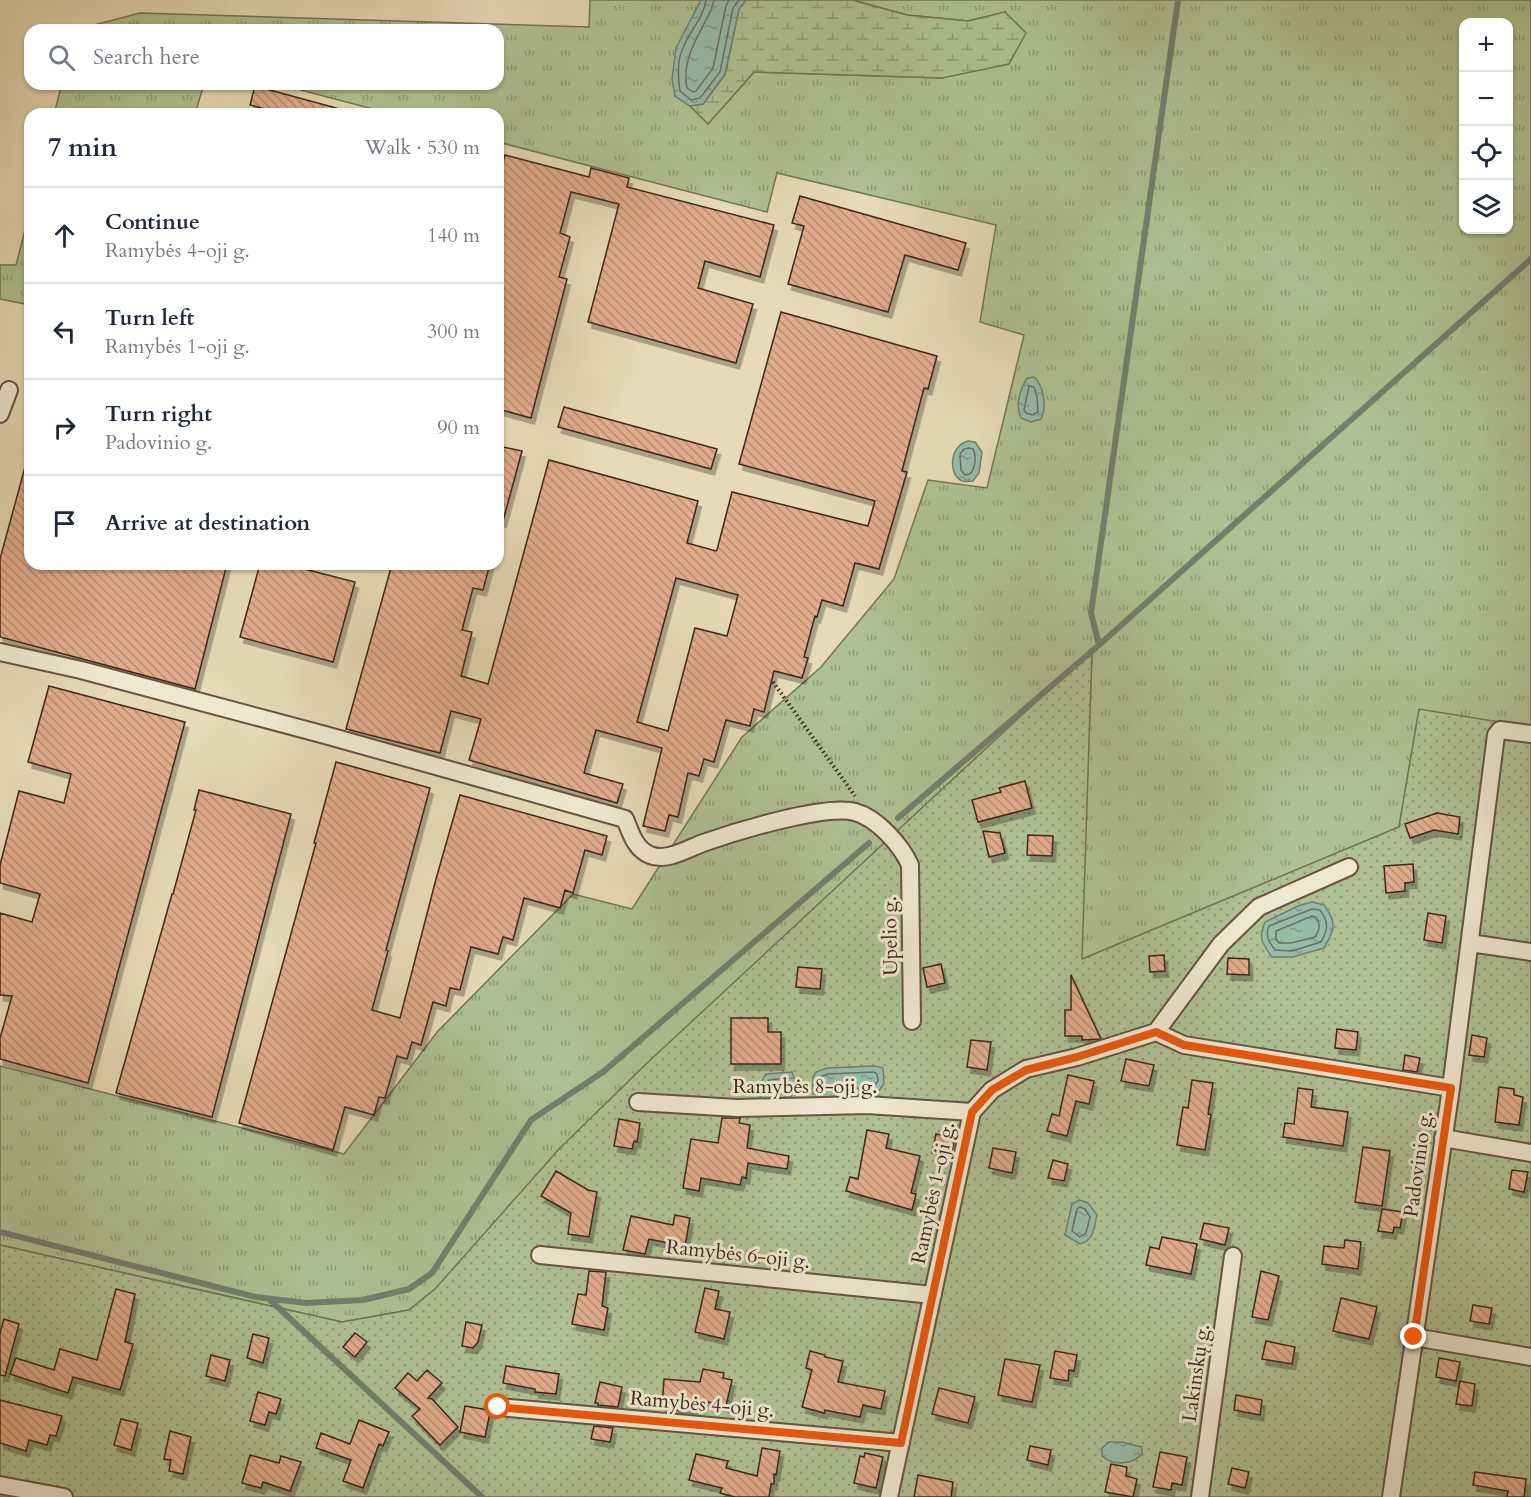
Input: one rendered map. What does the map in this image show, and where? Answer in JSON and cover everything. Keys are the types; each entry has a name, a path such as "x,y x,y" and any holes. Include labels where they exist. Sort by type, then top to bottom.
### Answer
{"street":[{"path":"0,414 9,390"},
{"path":"0,652 81,670 325,735 625,819 638,847 649,855 660,858 712,840 793,818 835,811 855,812"},
{"name":"Padovinio g.","path":"1391,1497 1451,1088 1496,735 1500,730 1531,734"},
{"name":"Upelio g.","path":"855,812 872,819 904,851 910,865 912,1021"},
{"path":"1349,867 1259,907 1221,944 1156,1032 1184,1045 1451,1088"},
{"path":"1470,943 1531,952"},
{"name":"Ramybės 1-oji g.","path":"889,1497 972,1112 992,1090 1026,1070 1077,1057 1156,1032"},
{"name":"Ramybės 8-oji g.","path":"638,1102 737,1108 867,1105 972,1112"},
{"path":"1443,1138 1531,1153"},
{"name":"Ramybės 6-oji g.","path":"540,1255 933,1295"},
{"name":"Lakinskų g.","path":"1200,1497 1233,1256"},
{"path":"1414,1337 1531,1358"},
{"name":"Ramybės 4-oji g.","path":"498,1407 901,1443"},
{"path":"0,1485 64,1497"}],"path":[{"path":"773,682 855,797 855,812"}],"green space":[{"path":"590,0 701,0 691,21 675,96 690,106 708,124 754,72 942,78 1005,12 968,21 907,15 852,0 1531,0 1531,727 1419,710 1399,827 1081,960 1092,651 435,1289 409,1310 342,1322 0,1245 0,1066 344,1154 438,1031 573,894 632,909 742,737 821,667 894,579 928,480 987,488 1024,335 980,322 996,225 777,173 767,212 504,144 504,108 369,108 301,90 504,90 504,24 589,27"},
{"path":"746,0 852,0 907,15 968,21 1005,12 1026,33 1009,64 942,78 754,72 708,124 690,106 703,104 725,75 739,9"},
{"path":"140,13 493,24 98,24"},
{"path":"60,90 202,90 197,108 56,108"},
{"path":"24,234 24,304 0,299 0,265 16,265"},
{"path":"1092,650 1082,959 1399,827 1419,709 1531,727 1531,1497 0,1497 0,1245 342,1322 409,1310 435,1289 559,1149 646,1064"}],"water":[{"path":"701,0 746,0 739,9 725,74 703,104 690,106 675,96 672,79 676,48"},
{"path":"1034,377 1042,391 1044,409 1041,419 1031,422 1021,418 1018,403 1027,378"},
{"path":"968,441 975,442 982,452 979,473 973,481 962,481 954,473 954,454 962,444"},
{"path":"1312,902 1324,905 1333,921 1332,931 1324,948 1292,957 1272,957 1262,940 1265,922 1298,906"},
{"path":"875,1066 883,1068 884,1084 877,1093 824,1097 813,1094 813,1077 816,1072 827,1068"},
{"path":"792,1072 795,1086 789,1099 761,1100 760,1087 766,1074"},
{"path":"1079,1200 1088,1203 1097,1215 1091,1236 1080,1244 1065,1235 1072,1204"},
{"path":"1109,1442 1122,1442 1142,1447 1142,1454 1128,1462 1111,1461 1102,1456 1102,1448"}],"building":[{"path":"254,90 270,90 336,108 261,108 250,105"},
{"path":"505,155 589,177 591,168 629,178 627,187 774,225 760,277 705,261 698,288 753,304 736,363 588,322 619,204 571,192 560,233 570,237 559,277 567,279 531,418 504,411"},
{"path":"800,196 966,243 958,270 905,255 888,312 788,284 804,226 792,223"},
{"path":"781,312 937,356 928,389 924,388 902,471 907,472 879,569 855,563 843,606 822,600 817,617 815,616 804,657 808,658 802,678 774,671 764,712 754,709 750,726 726,720 714,762 704,759 699,776 688,773 678,817 669,815 665,831 643,826 662,748 596,730 584,773 623,784 617,803 469,760 481,719 451,711 440,753 346,729 390,570 488,570 483,590 473,588 462,630 472,632 461,676 488,684 549,460 698,501 687,543 716,551 732,492 868,526 875,501 739,464","holes":["676,578 738,595 727,636 695,628 668,731 637,722"]},
{"path":"564,407 717,449 711,469 558,427"},
{"path":"504,447 522,451 504,517"},
{"path":"24,471 24,570 225,570 195,689 0,637 0,559"},
{"path":"258,570 308,570 355,582 333,662 240,637"},
{"path":"49,686 185,722 88,1083 0,1059 0,1038 12,996 0,995 0,913 32,922 40,894 0,883 0,865 19,791 64,803 71,774 28,762"},
{"path":"336,762 430,788 372,1010 400,1018 460,795 607,836 602,855 585,850 573,893 565,890 560,908 524,898 513,940 503,937 498,954 471,947 460,990 450,988 446,1006 433,1002 421,1045 412,1042 407,1059 397,1056 385,1098 379,1097 374,1115 345,1107 333,1150 239,1123"},
{"path":"1025,781 1032,808 978,822 972,800 1001,792 999,788"},
{"path":"199,790 291,814 212,1117 116,1093 173,894 196,810 194,810"},
{"path":"1437,813 1460,817 1458,834 1434,830 1410,838 1405,824"},
{"path":"983,831 1000,833 1005,853 989,857"},
{"path":"1028,835 1053,836 1052,856 1027,855"},
{"path":"1413,864 1414,882 1405,883 1405,891 1386,893 1384,866"},
{"path":"1428,913 1446,916 1442,943 1424,940"},
{"path":"1164,955 1165,971 1150,972 1149,956"},
{"path":"1228,958 1249,959 1249,975 1227,974"},
{"path":"941,964 945,983 927,987 923,968"},
{"path":"798,967 822,969 820,989 796,987"},
{"path":"1071,975 1101,1039 1082,1040 1082,1036 1065,1036 1065,1010 1071,1010"},
{"path":"731,1018 768,1018 768,1032 781,1032 781,1064 731,1064"},
{"path":"1337,1029 1358,1032 1356,1050 1335,1048"},
{"path":"1472,1035 1487,1038 1484,1057 1469,1055"},
{"path":"971,1040 991,1042 987,1070 967,1067"},
{"path":"1405,1055 1420,1058 1417,1072 1403,1070"},
{"path":"1126,1059 1154,1065 1149,1086 1121,1081"},
{"path":"1068,1075 1094,1081 1089,1104 1076,1101 1067,1136 1047,1131 1052,1114 1059,1116"},
{"path":"1192,1080 1213,1083 1208,1114 1211,1115 1205,1150 1177,1145 1183,1107 1188,1108"},
{"path":"1499,1087 1514,1089 1514,1095 1523,1097 1519,1125 1495,1122"},
{"path":"1298,1088 1313,1090 1311,1107 1348,1112 1343,1146 1283,1137 1285,1123 1294,1124"},
{"path":"722,1118 740,1118 739,1123 750,1125 747,1148 789,1156 787,1169 748,1163 746,1178 742,1177 740,1185 701,1178 699,1191 683,1188 691,1139 718,1143"},
{"path":"619,1119 640,1123 637,1142 634,1141 632,1149 614,1146"},
{"path":"867,1130 889,1134 886,1148 920,1156 911,1193 916,1194 912,1210 846,1191 850,1177 858,1179"},
{"path":"936,1134 955,1138 950,1157 932,1153"},
{"path":"1363,1147 1390,1151 1382,1206 1355,1202"},
{"path":"993,1148 1016,1152 1012,1173 989,1168"},
{"path":"1053,1160 1068,1164 1064,1181 1048,1178"},
{"path":"1512,1170 1528,1172 1524,1192 1509,1189"},
{"path":"556,1171 588,1190 597,1192 589,1237 568,1234 571,1213 541,1196"},
{"path":"1382,1209 1403,1212 1400,1228 1394,1227 1393,1233 1378,1231"},
{"path":"675,1215 690,1218 685,1246 649,1239 645,1254 623,1250 631,1216 673,1225"},
{"path":"1204,1223 1229,1228 1225,1245 1200,1239"},
{"path":"1162,1237 1197,1244 1191,1274 1146,1265 1150,1247 1159,1249"},
{"path":"1345,1240 1361,1242 1358,1269 1322,1264 1324,1246 1344,1248"},
{"path":"589,1271 606,1272 602,1306 608,1308 604,1330 572,1324 578,1294 586,1295"},
{"path":"1261,1271 1279,1276 1268,1320 1252,1317"},
{"path":"705,1288 719,1291 715,1309 730,1312 724,1339 695,1332"},
{"path":"116,1289 135,1294 125,1342 133,1344 120,1390 73,1377 68,1393 10,1374 16,1358 54,1370 60,1349 97,1360"},
{"path":"1341,1298 1377,1307 1369,1339 1333,1331"},
{"path":"1473,1305 1492,1308 1489,1324 1470,1321"},
{"path":"4,1319 19,1324 5,1376 0,1375 0,1333"},
{"path":"466,1322 482,1325 478,1342 473,1348 462,1346"},
{"path":"355,1333 367,1342 355,1357 343,1347"},
{"path":"253,1334 269,1338 263,1363 247,1358"},
{"path":"1266,1341 1295,1347 1292,1364 1262,1359"},
{"path":"810,1351 843,1361 838,1382 885,1391 881,1409 863,1405 860,1417 825,1410 824,1413 802,1407 812,1370 806,1368"},
{"path":"1055,1351 1077,1355 1074,1371 1069,1370 1068,1381 1050,1378"},
{"path":"211,1355 230,1360 225,1381 206,1376"},
{"path":"1439,1358 1460,1362 1456,1381 1436,1377"},
{"path":"1005,1359 1040,1365 1032,1402 998,1395"},
{"path":"506,1366 559,1374 556,1394 535,1392 535,1389 503,1383"},
{"path":"703,1369 724,1373 723,1378 732,1380 726,1406 695,1399 694,1409 684,1408 684,1411 662,1409 664,1379 700,1382"},
{"path":"427,1370 442,1383 428,1398 432,1399 458,1427 440,1445 412,1416 420,1409 395,1388 408,1373 417,1381"},
{"path":"1460,1381 1475,1384 1472,1406 1456,1404"},
{"path":"600,1382 622,1387 618,1407 595,1403"},
{"path":"939,1388 975,1397 968,1423 932,1414"},
{"path":"258,1392 281,1399 276,1414 269,1412 265,1425 250,1421"},
{"path":"1236,1395 1262,1400 1260,1415 1234,1410"},
{"path":"0,1400 62,1416 56,1436 50,1435 47,1445 29,1440 26,1451 0,1443"},
{"path":"465,1406 488,1410 490,1413 485,1437 460,1432"},
{"path":"121,1419 138,1423 131,1450 114,1445"},
{"path":"359,1420 389,1432 383,1446 379,1444 363,1488 343,1481 351,1460 316,1448 321,1433 350,1444"},
{"path":"594,1426 613,1428 610,1442 591,1439"},
{"path":"170,1431 191,1437 183,1474 169,1471 171,1460 164,1459"},
{"path":"1030,1446 1051,1450 1048,1465 1027,1460"},
{"path":"762,1448 780,1451 774,1484 771,1484 769,1497 735,1497 720,1493 722,1488 689,1480 696,1454 728,1461 726,1468 757,1476"},
{"path":"1160,1452 1187,1457 1182,1485 1172,1483 1171,1490 1153,1487"},
{"path":"865,1453 883,1457 876,1488 854,1483 860,1456 864,1457"},
{"path":"250,1455 279,1463 281,1456 301,1462 290,1491 263,1482 261,1488 242,1483"},
{"path":"1111,1464 1127,1467 1126,1476 1137,1479 1133,1497 1105,1492"},
{"path":"1232,1468 1249,1472 1245,1488 1228,1484"},
{"path":"1475,1472 1526,1479 1524,1497 1507,1497 1508,1491 1473,1485"},
{"path":"918,1475 953,1482 951,1497 914,1497"}],"waterway":[{"path":"1099,645 1091,613 1178,0"},
{"path":"898,818 1099,645 1531,259"},
{"path":"0,1232 256,1297 306,1303 363,1300 409,1289 432,1273 531,1120 603,1072 869,843"},
{"path":"269,1299 482,1497"}],"route":[{"path":"498,1407 901,1443 972,1112 992,1090 1026,1070 1077,1057 1156,1032 1184,1045 1451,1088 1414,1337"}]}
